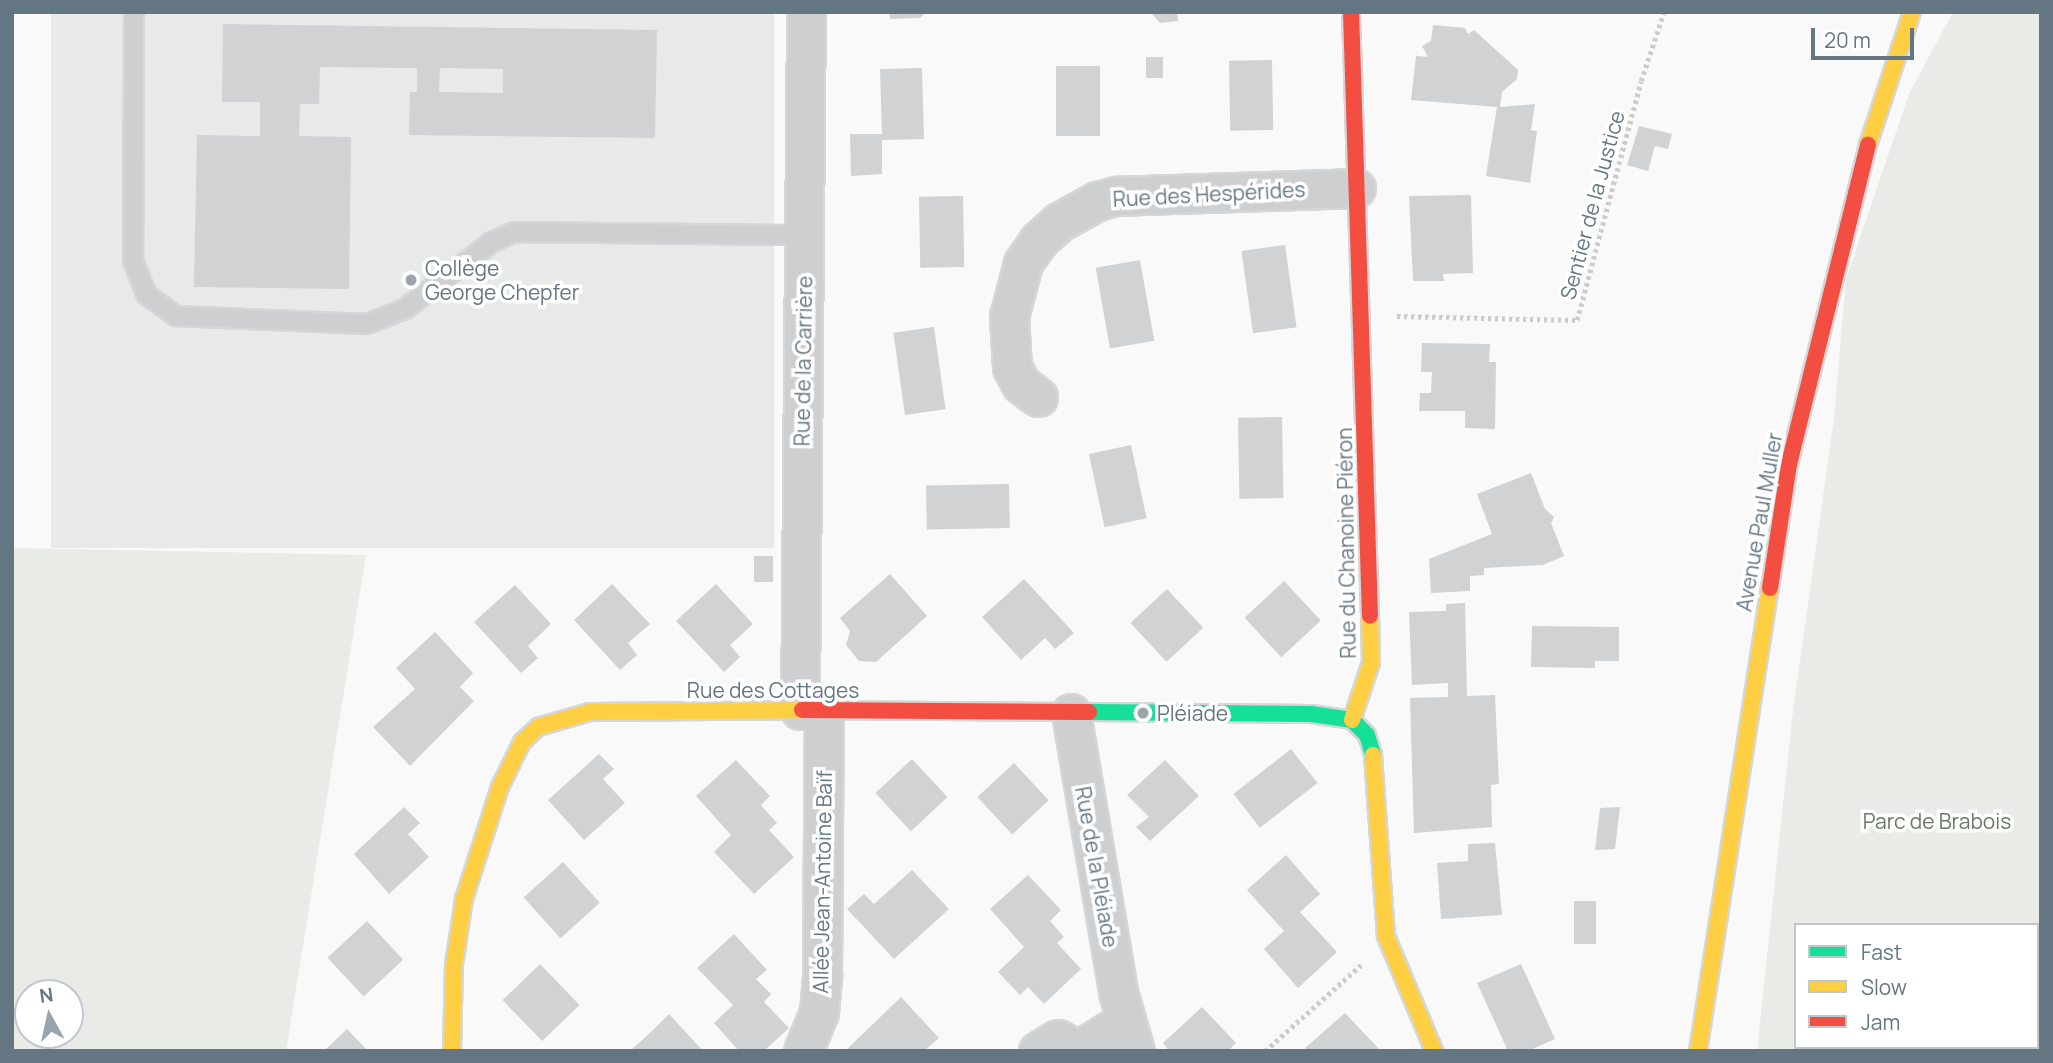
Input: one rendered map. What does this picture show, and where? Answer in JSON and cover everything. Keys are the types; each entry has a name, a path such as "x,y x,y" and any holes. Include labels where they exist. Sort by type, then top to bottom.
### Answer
{"street":[{"name":"Rue de la Carrière","path":"806,12 804,235 812,710"},
{"name":"Rue du Chanoine Piéron","path":"1351,12 1371,663 1352,720"},
{"name":"Avenue Paul Muller","path":"1698,1051 1788,464 1856,183 1912,12"},
{"name":"Rue des Hespérides","path":"1038,397 1021,384 1012,366 1009,317 1023,264 1038,240 1059,222 1097,201 1116,196 1356,187"},
{"name":"Rue des Cottages","path":"452,1051 454,965 464,899 499,787 522,742 538,727 590,712 812,710 1311,713 1352,720"},
{"name":"Allée Jean-Antoine Baïf","path":"803,1051 819,1012 822,974 812,710"},
{"name":"Rue de la Pléiade","path":"1038,1051 1058,1040 1079,1050 1130,1036 1071,713"},
{"path":"1352,720 1367,735 1375,761 1380,894 1391,954 1434,1051"}],"lane":[{"path":"134,12 133,261 147,295 176,316 367,324 405,309 492,242 514,232 804,235"}],"path":[{"name":"Sentier de la Justice","path":"1361,316 1577,320 1641,81 1664,12"},
{"path":"1265,1051 1362,965 1391,954"}],"shaded area":[{"name":"Collège George Chepfer","path":"51,12 774,12 774,548 51,548"}],"green space":[{"name":"Parc de Brabois","path":"1953,12 2041,12 2041,1051 1757,1051 1792,719 1834,418 1846,279 1909,94"},
{"path":"12,548 366,555 286,1051 12,1051"}],"building":[{"path":"889,12 926,12 920,18 890,19"},
{"path":"1150,12 1177,12 1178,21 1160,23"},
{"path":"223,24 657,30 655,138 409,135 410,92 417,92 417,68 320,67 319,104 300,104 299,136 351,137 349,289 194,287 197,135 260,136 260,102 222,102","holes":["440,68 503,69 503,93 439,92"]},
{"path":"1433,25 1465,28 1468,34 1474,30 1518,70 1517,79 1502,92 1500,107 1535,104 1531,130 1537,131 1530,183 1486,176 1497,107 1411,100 1416,56 1428,57 1422,46 1431,41"},
{"path":"1146,57 1163,57 1163,78 1146,78"},
{"path":"1272,60 1273,130 1230,131 1229,61"},
{"path":"1056,66 1100,66 1100,136 1056,136"},
{"path":"922,68 924,139 882,140 882,174 851,176 850,134 882,134 880,69"},
{"path":"1639,126 1672,134 1668,149 1655,146 1648,171 1627,165"},
{"path":"1471,195 1473,273 1443,274 1444,281 1413,281 1409,196"},
{"path":"963,196 964,267 920,268 919,197"},
{"path":"1285,245 1297,327 1253,333 1241,251"},
{"path":"1140,260 1154,341 1110,349 1096,268"},
{"path":"934,327 946,409 905,415 893,333"},
{"path":"1422,343 1490,344 1489,362 1496,362 1495,429 1465,428 1465,411 1419,411 1420,393 1431,393 1432,372 1421,372"},
{"path":"1282,417 1283,498 1239,499 1238,418"},
{"path":"1131,445 1147,518 1105,527 1089,454"},
{"path":"1531,473 1545,509 1554,517 1551,523 1564,556 1543,565 1484,568 1484,575 1470,576 1470,591 1431,593 1429,559 1492,534 1477,494"},
{"path":"1009,484 1010,528 927,529 926,485"},
{"path":"754,556 773,556 773,582 754,582"},
{"path":"890,574 927,616 876,662 859,661 846,645 850,631 840,618"},
{"path":"1024,579 1074,633 1055,649 1045,638 1021,660 982,617"},
{"path":"1284,581 1321,620 1281,657 1245,618"},
{"path":"612,584 650,624 628,643 637,655 620,670 574,620"},
{"path":"716,584 753,624 730,645 740,657 724,672 676,621"},
{"path":"515,585 551,624 528,646 538,658 521,673 474,622"},
{"path":"1167,589 1203,628 1167,662 1130,623"},
{"path":"1465,603 1467,696 1495,695 1499,784 1491,785 1492,827 1414,833 1410,698 1448,697 1448,683 1412,685 1409,612 1446,611 1446,604"},
{"path":"1532,626 1619,627 1619,661 1595,661 1595,668 1531,667"},
{"path":"435,632 473,673 460,687 474,701 410,766 373,727 415,689 396,668"},
{"path":"1291,749 1317,783 1260,828 1233,794"},
{"path":"599,754 614,769 603,779 625,803 584,840 548,800"},
{"path":"912,759 947,797 911,831 875,793"},
{"path":"736,760 770,796 761,805 777,823 769,830 794,857 754,894 714,852 731,835 696,796"},
{"path":"1165,760 1199,796 1150,841 1136,827 1149,817 1127,795"},
{"path":"1014,763 1049,800 1012,834 977,797"},
{"path":"404,807 420,823 408,834 429,857 389,894 354,854"},
{"path":"1620,807 1615,849 1595,850 1600,808"},
{"path":"1495,843 1502,915 1441,919 1437,863 1468,861 1468,844"},
{"path":"1286,855 1320,894 1300,912 1337,952 1298,988 1264,949 1284,931 1247,890"},
{"path":"563,862 600,903 560,938 524,897"},
{"path":"912,870 949,909 894,959 847,909 864,894 874,904"},
{"path":"1028,875 1061,910 1050,921 1064,937 1057,943 1081,969 1044,1004 1028,987 1020,995 998,972 1024,947 990,909"},
{"path":"1574,901 1596,901 1596,944 1574,944"},
{"path":"367,921 403,960 364,997 328,958"},
{"path":"734,934 767,970 756,979 771,994 764,1002 789,1028 764,1051 739,1051 714,1023 733,1005 697,968"},
{"path":"540,964 580,1005 542,1041 503,1000"},
{"path":"1521,964 1555,1039 1528,1051 1508,1051 1477,983"},
{"path":"901,997 939,1038 924,1051 845,1051"},
{"path":"1202,1007 1236,1043 1228,1051 1169,1051 1163,1043"},
{"path":"1345,1013 1381,1051 1308,1051 1305,1048"},
{"path":"669,1014 703,1051 630,1051 652,1031"},
{"path":"347,1029 368,1051 324,1051"}],"traffic: fast":[{"path":"1089,712 1311,714 1352,720 1367,735 1373,755"}],"traffic: slow":[{"path":"1868,145 1912,12"},
{"path":"1698,1051 1770,588"},
{"path":"1352,720 1371,663 1370,616"},
{"path":"452,1051 454,965 464,899 500,787 522,742 538,727 590,712 802,710"},
{"path":"1373,755 1386,936 1434,1051"}],"traffic: jam":[{"path":"1351,12 1370,616"},
{"path":"1770,588 1789,464 1868,145"},
{"path":"802,710 1089,712"}],"place":[{"name":"Collège George Chepfer","path":"411,280"},
{"name":"Pléiade","path":"1143,713"}]}
